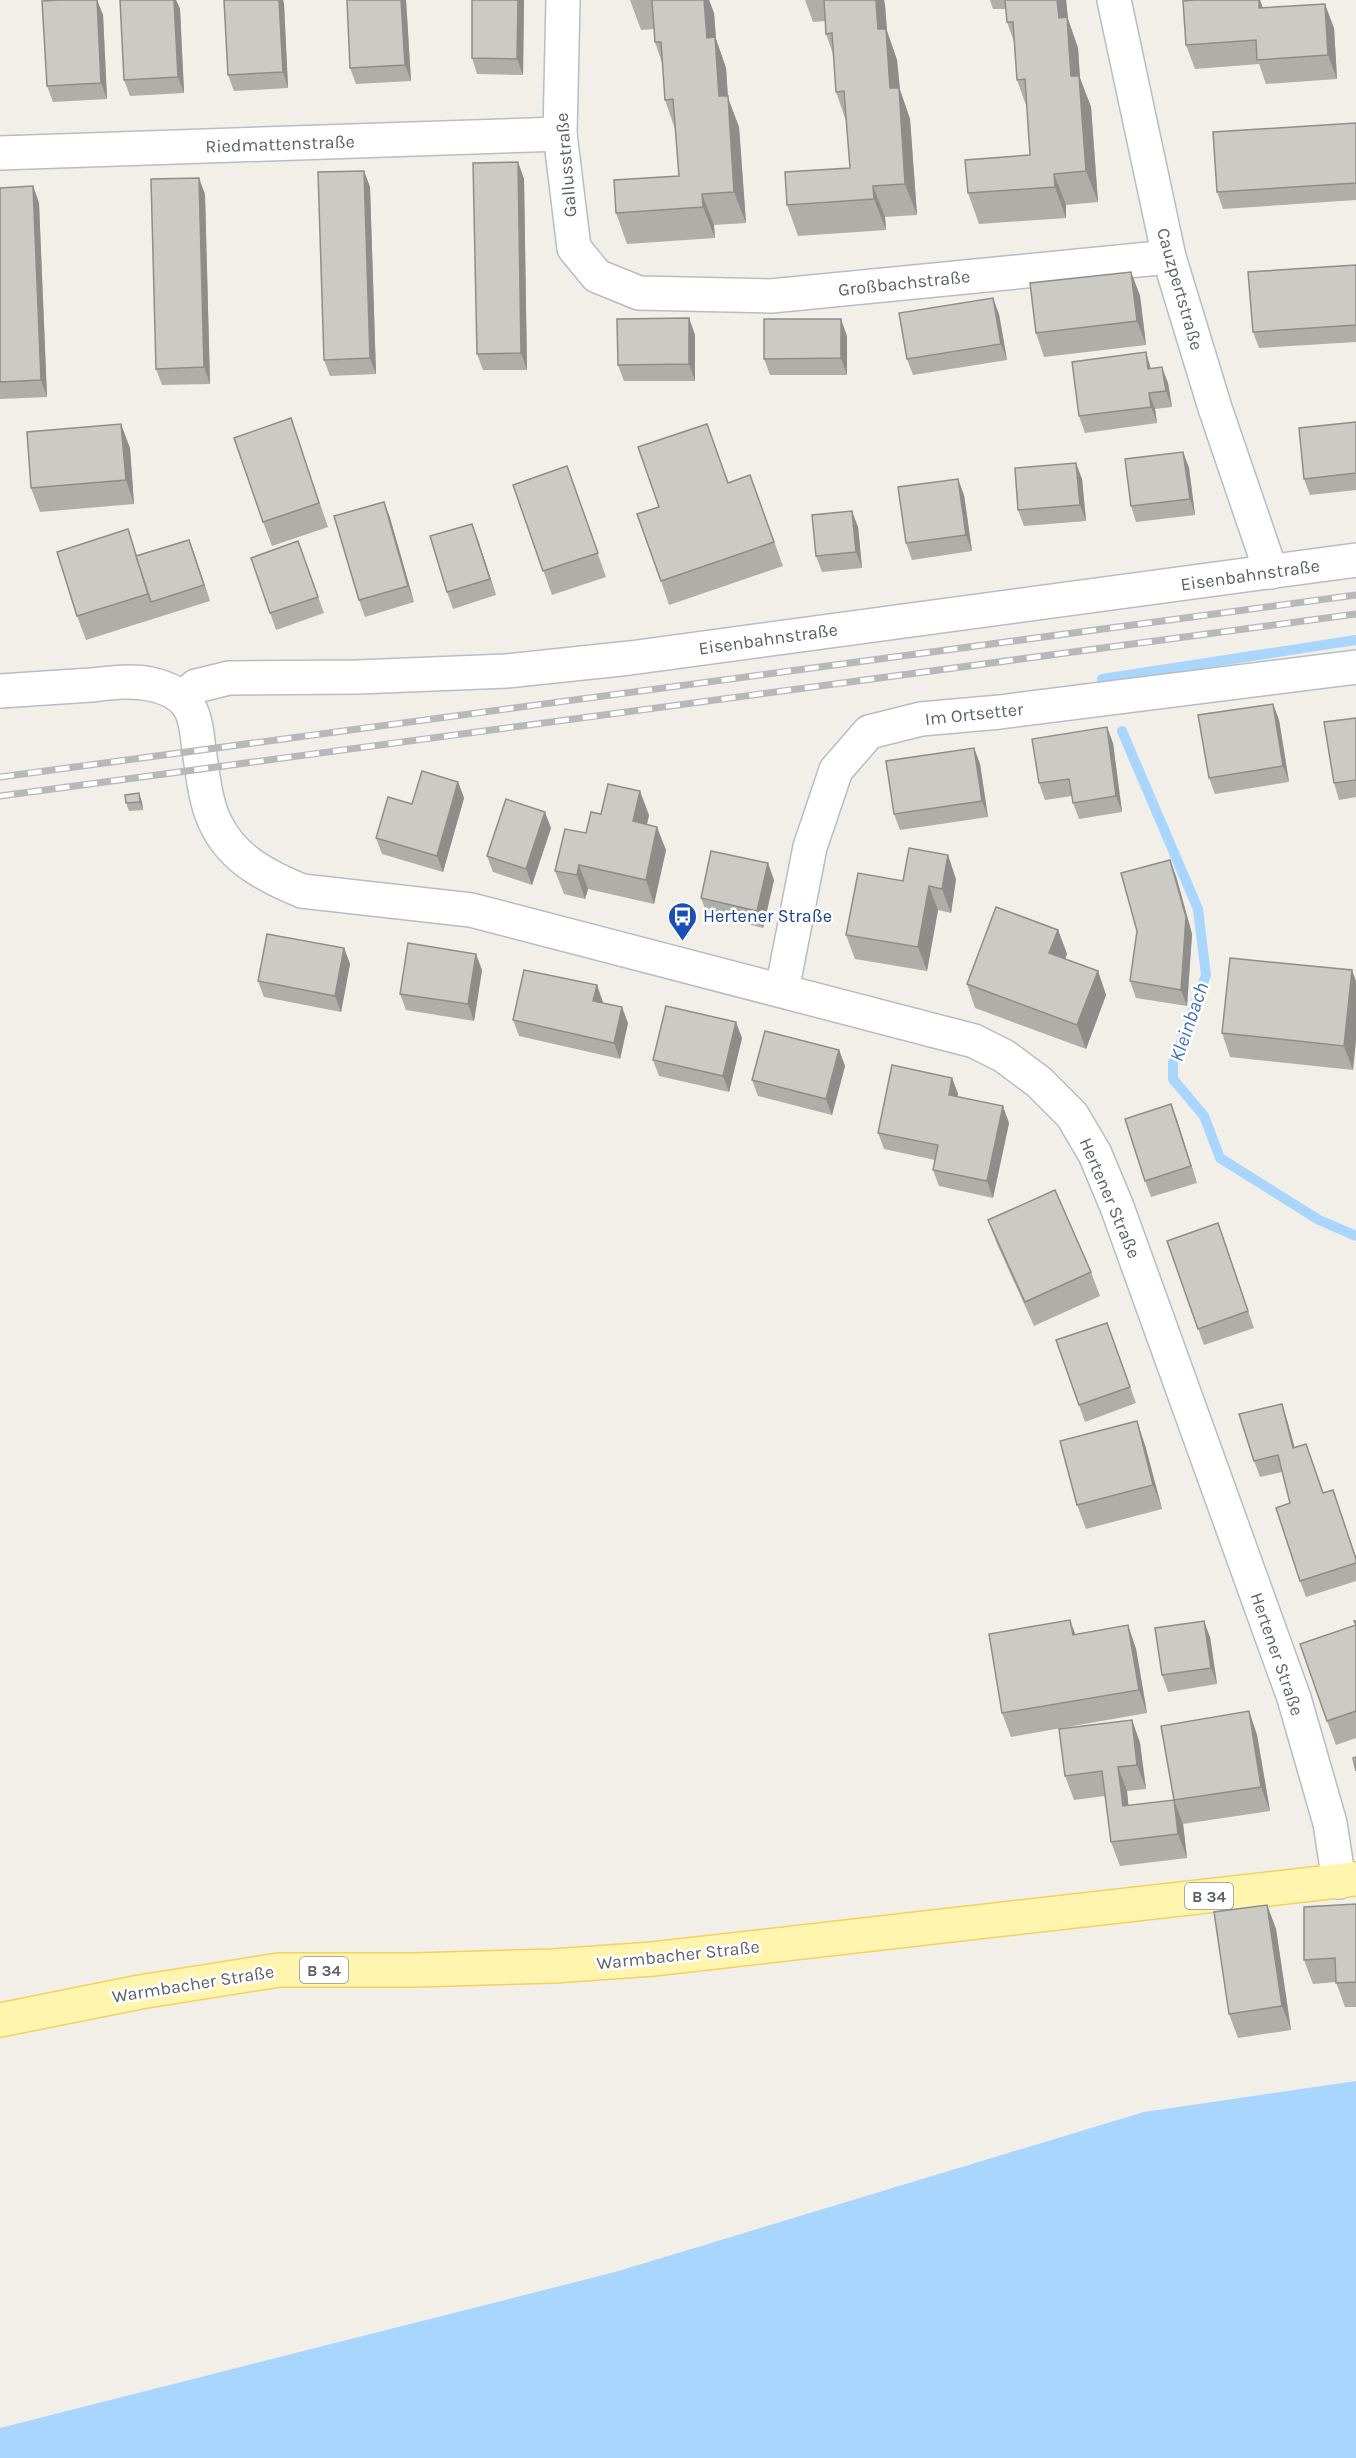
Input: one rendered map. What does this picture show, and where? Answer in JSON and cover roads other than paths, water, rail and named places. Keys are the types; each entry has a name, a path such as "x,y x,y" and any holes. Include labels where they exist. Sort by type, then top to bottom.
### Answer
{"main road":[{"name":"Warmbacher Straße","path":"0,2020 140,1992 279,1970 404,1970 553,1966 653,1959 1348,1880"}],"street":[{"name":"Gallusstraße","path":"563,0 560,134 574,248 597,276 639,293"},
{"name":"Cauzpertstraße","path":"1114,0 1168,257 1215,408 1271,572"},
{"name":"Riedmattenstraße","path":"0,153 560,134"},
{"name":"Großbachstraße","path":"639,293 688,296 771,296 1168,257"},
{"name":"Eisenbahnstraße","path":"182,698 196,686 229,678 358,677 506,671 630,658 1356,560"},
{"name":"Im Ortsetter","path":"782,990 810,847 836,770 869,732 921,719 1000,712 1356,667"},
{"path":"0,691 124,682 150,684 182,698"},
{"name":"Hertener Straße","path":"182,698 192,710 197,724 207,796 216,825 229,844 253,867 277,881 302,891 323,895 471,910 974,1041 1004,1056 1039,1082 1072,1115 1095,1154 1118,1207 1290,1686 1348,1880"}],"water":[{"path":"1356,2081 1356,2458 0,2458 0,2428 615,2272 1144,2112"}],"waterway":[{"name":"Kleinbach","path":"1102,679 1356,640"},
{"name":"Kleinbach","path":"1122,731 1198,909 1206,975 1173,1063 1173,1079 1204,1116 1220,1158 1319,1220 1356,1236"}],"railway":[{"path":"0,777 1356,595"},
{"path":"0,796 1356,614"}],"place":[{"name":"Hertener Straße","path":"682,942"}]}
